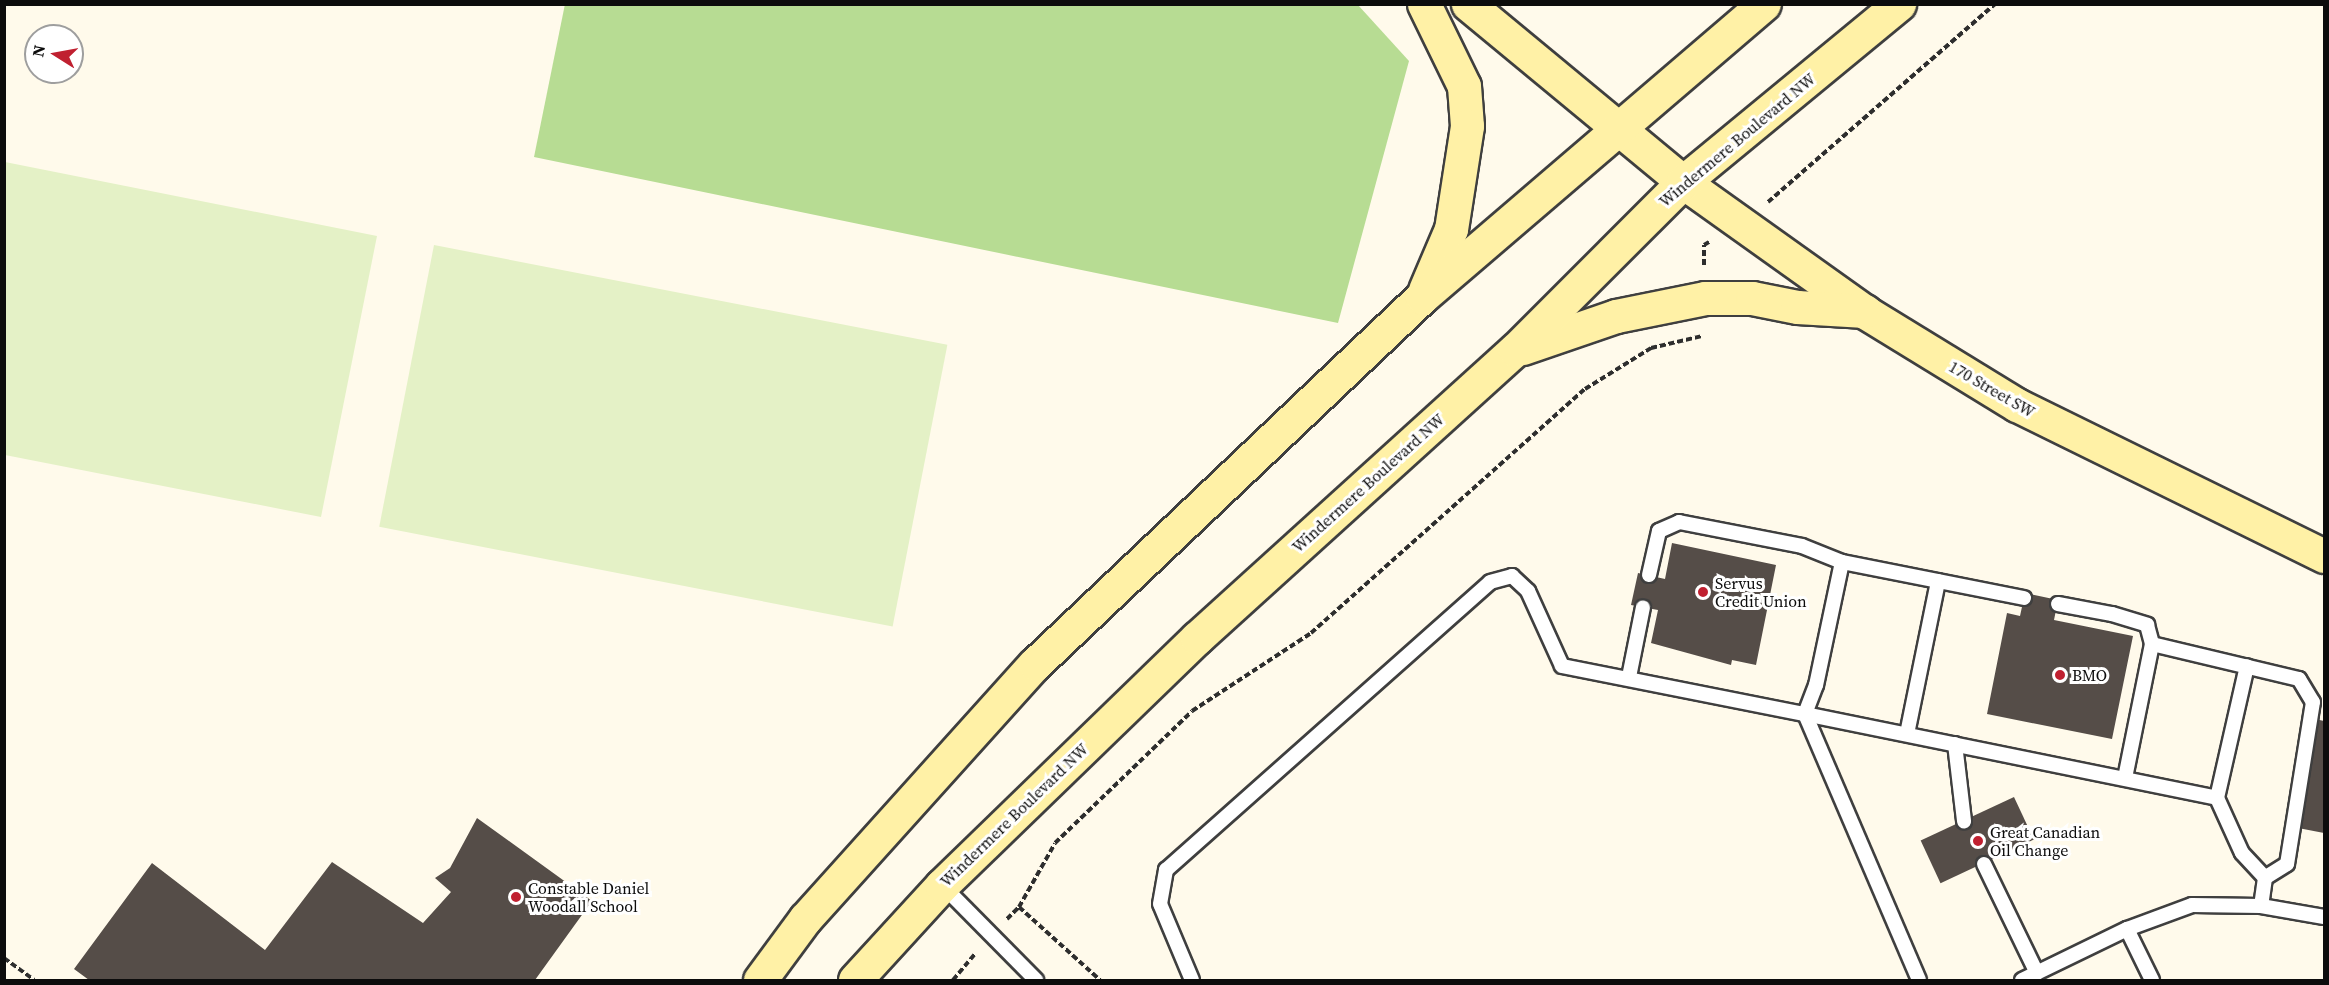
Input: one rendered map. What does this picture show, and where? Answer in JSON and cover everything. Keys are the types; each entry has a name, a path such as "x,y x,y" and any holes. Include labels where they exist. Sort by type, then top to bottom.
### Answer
{"street":[{"path":"1422,297 1451,229 1467,126 1464,86 1424,4"},
{"name":"170 Street SW","path":"1468,4 1683,182 1865,312 2017,405 2325,556"},
{"path":"760,981 805,919 1035,664 1422,297 1620,132 1764,4"},
{"name":"Windermere Boulevard NW","path":"855,981 942,885 1197,638 1515,350 1683,182 1899,4"},
{"path":"1515,350 1616,316 1705,297 1752,298 1797,307 1865,312"}],"lane":[{"path":"1650,575 1659,531 1679,522 1802,546 1842,562 2024,598"},
{"path":"1842,562 1816,685 1805,714 1919,981"},
{"path":"1192,981 1160,904 1166,870 1490,582 1512,576 1528,591 1562,666 1629,677 2217,798"},
{"path":"1907,734 1938,581"},
{"path":"2058,604 2112,614 2147,625 2152,644 2125,778"},
{"path":"1629,677 1643,607"},
{"path":"2152,644 2299,679 2313,702 2287,864 2265,878 2261,906"},
{"path":"2247,666 2217,798 2242,853 2265,878"},
{"path":"1955,744 1964,821"},
{"path":"1984,864 2037,973"},
{"path":"942,885 1036,981"},
{"path":"2022,981 2127,928 2192,905 2261,906 2325,917"},
{"path":"2127,928 2152,981"}],"path":[{"path":"953,981 991,934 1019,907 1055,843 1192,711 1311,633 1586,389 1652,348 1704,336 1704,245 1777,196 1995,4"},
{"path":"1019,907 1100,981"},
{"path":"4,958 34,981"}],"green space":[{"path":"565,4 1358,5 1409,61 1338,323 534,157"},
{"path":"5,162 377,236 321,517 5,455"},
{"path":"434,245 947,345 893,627 379,527"}],"building":[{"name":"Servus Credit Union","path":"1672,543 1776,565 1756,665 1732,660 1731,665 1651,643 1658,610 1631,605 1638,573 1665,579"},
{"name":"BMO","path":"2025,593 2058,600 2054,620 2133,636 2112,739 1987,714 2007,613 2020,616"},
{"path":"2315,719 2324,721 2324,833 2293,827"},
{"name":"Great Canadian Oil Change","path":"2014,797 2034,840 1941,883 1921,841"},
{"name":"Constable Daniel Woodall School","path":"477,818 592,901 535,980 89,980 74,969 152,863 265,950 332,862 423,923 451,892 435,878 450,868"}],"place":[{"name":"Servus Credit Union","path":"1703,592"},
{"name":"BMO","path":"2060,675"},
{"name":"Great Canadian Oil Change","path":"1978,841"},
{"name":"Constable Daniel Woodall School","path":"516,897"}]}
